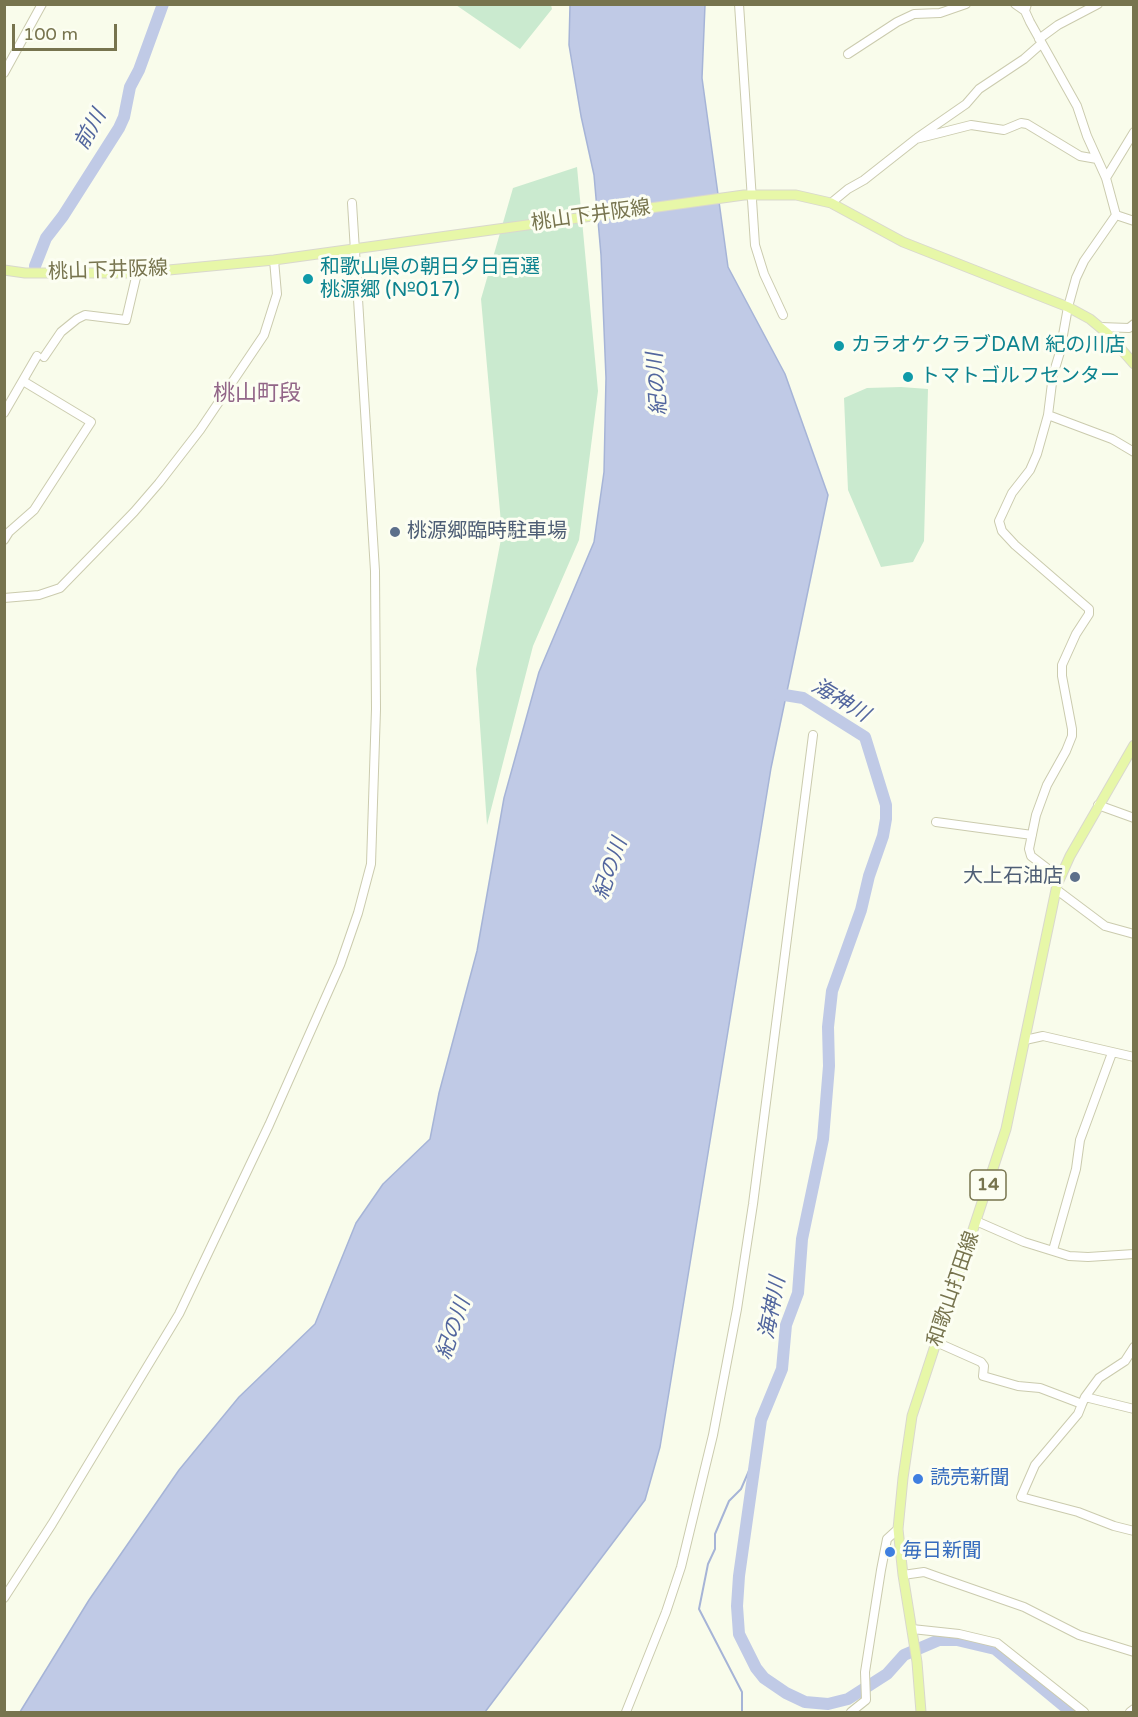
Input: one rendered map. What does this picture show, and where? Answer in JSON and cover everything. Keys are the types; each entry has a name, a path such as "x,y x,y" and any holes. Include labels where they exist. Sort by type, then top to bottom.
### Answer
{"main road":[{"name":"桃山下井阪線","path":"4,270 44,273 137,273 274,260 748,195 796,195 831,203 911,246 1068,307 1100,327 1134,364"},
{"name":"和歌山打田線","path":"921,1713 917,1662 898,1529 912,1416 1006,1129 1057,887 1070,856 1134,745"}],"street":[{"path":"4,73 42,4"},
{"path":"739,4 748,195 755,245 764,274 783,315"},
{"path":"848,54 897,22 914,14 940,13 966,4"},
{"path":"1015,4 1026,8 1040,41 1077,106 1106,178 1116,215 1084,261 1068,307 1060,352 1053,375 1048,415 1037,454 1030,470 1012,493 999,521 1002,531 1015,545 1041,569 1068,588 1089,609 1089,614 1076,634 1062,665 1072,736 1047,785 1036,814 1029,849 1031,856 1048,869 1057,887 1105,926 1134,934"},
{"path":"831,203 864,180 920,134 966,104 979,89 1024,59 1058,26 1098,4"},
{"path":"916,139 971,125 1004,130 1021,123 1039,130 1080,156 1097,159"},
{"path":"1106,178 1134,132"},
{"path":"4,1598 179,1314 269,1125 340,965 358,913 370,864 376,709 375,582 352,203"},
{"path":"1116,215 1134,221"},
{"path":"4,598 39,595 60,588 159,483 200,430 264,335 277,294 274,260"},
{"path":"4,413 40,357 60,332 77,319 85,315 126,320 137,273"},
{"path":"1100,327 1129,328 1134,324"},
{"path":"4,540 9,532 34,510 91,422 23,381"},
{"path":"1048,415 1112,439 1134,452"},
{"path":"626,1713 666,1612 681,1567 713,1435 737,1309 753,1204 813,735"},
{"path":"1098,805 1134,818"},
{"path":"936,822 1032,835"},
{"path":"1025,1040 1043,1036 1134,1058"},
{"path":"1053,1250 1076,1169 1080,1140 1112,1053"},
{"path":"976,1221 1024,1242 1069,1256 1134,1254"},
{"path":"936,1342 981,1362 984,1366 982,1376 1018,1386 1040,1388 1084,1401 1134,1409"},
{"path":"1134,1347 1125,1361 1099,1378 1078,1414 1035,1465 1021,1497 1078,1512 1134,1531"},
{"path":"851,1713 866,1700 865,1672 886,1544 892,1533 898,1529"},
{"path":"903,1575 924,1572 1024,1607 1079,1635 1134,1652"},
{"path":"913,1634 958,1634 997,1643 1084,1713"},
{"path":"1130,1713 1134,1709"}],"green space":[{"path":"456,5 551,5 552,9 520,49"},
{"path":"577,167 598,391 579,540 533,646 487,825 476,669 502,534 481,299 513,188"},
{"path":"867,388 928,389 924,541 913,562 881,567 848,490 844,398"}],"water":[{"name":"紀の川","path":"570,5 705,5 702,78 728,267 785,374 828,495 771,768 660,1447 645,1500 485,1712 20,1712 89,1600 179,1470 239,1397 315,1324 356,1223 383,1184 430,1139 439,1093 477,951 504,798 539,672 594,542 604,472 606,378 601,255 594,175 569,45"}],"waterway":[{"name":"前川","path":"35,266 46,238 63,216 119,128 124,117 130,87 139,70 163,4"},
{"name":"海神川","path":"772,693 803,698 865,737 886,805 886,819 861,910 832,991 828,1027 829,1066 823,1139 802,1239 798,1293 786,1325 782,1369 761,1420 739,1576 737,1606 739,1634 756,1668 764,1678 786,1693 805,1702 828,1704 848,1699 887,1674 904,1655 939,1640 957,1640 995,1649 1071,1712"},
{"path":"742,1712 742,1692 699,1609 708,1564 715,1549 715,1534 729,1501 741,1489 755,1457"}],"place":[{"name":"和歌山県の朝日夕日百選 桃源郷 (№017)","path":"308,279"},
{"name":"カラオケクラブDAM 紀の川店","path":"839,346"},
{"name":"トマトゴルフセンター","path":"908,377"},
{"name":"桃源郷臨時駐車場","path":"395,532"},
{"name":"大上石油店","path":"1075,877"},
{"name":"読売新聞","path":"918,1479"},
{"name":"毎日新聞","path":"890,1552"}],"district":[{"name":"桃山町段","path":"257,394"}]}
